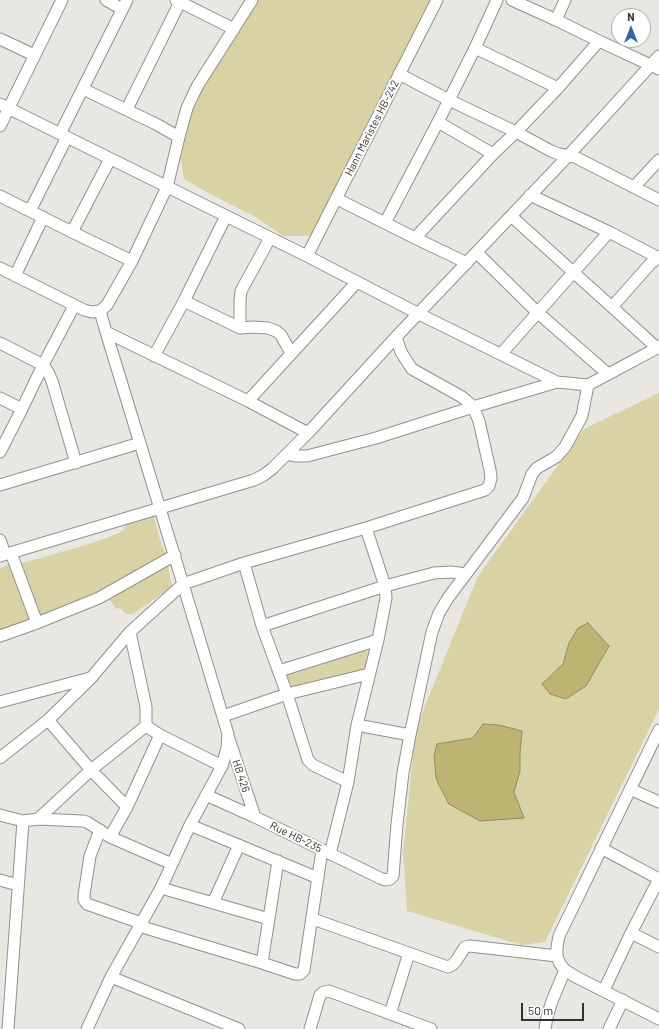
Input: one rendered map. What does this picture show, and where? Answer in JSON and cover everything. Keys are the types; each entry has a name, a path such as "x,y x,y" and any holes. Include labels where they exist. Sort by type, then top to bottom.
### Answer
{"street":[{"path":"0,126 4,106 34,55 62,0"},
{"path":"30,211 64,136 83,88 124,4 106,0"},
{"path":"0,268 84,310 92,312 100,311 107,305 132,261 167,187 179,137 188,108 198,85 252,0"},
{"name":"Hann Maristes HB-242","path":"307,256 437,0"},
{"path":"385,223 438,122 497,0"},
{"path":"512,0 655,67"},
{"path":"556,20 565,0"},
{"path":"127,109 179,1 234,29"},
{"path":"0,39 34,55"},
{"path":"415,238 493,154 558,88 599,41"},
{"path":"475,48 558,88"},
{"path":"5,554 254,480 264,475 308,433 530,195 655,67 659,56"},
{"path":"399,74 551,151 575,158 659,200"},
{"path":"83,88 127,109 179,137"},
{"path":"4,106 557,382"},
{"path":"438,122 493,154"},
{"path":"72,232 110,159"},
{"path":"634,187 659,160"},
{"path":"530,195 659,257 651,263 612,307"},
{"path":"0,196 132,261"},
{"path":"337,198 467,263"},
{"path":"154,356 226,216"},
{"path":"287,454 306,456 376,438 472,407 557,382 588,384 658,347 511,216"},
{"path":"15,276 44,218"},
{"path":"501,354 609,232"},
{"path":"240,328 239,307 241,291 270,238"},
{"path":"477,253 537,312 608,374"},
{"path":"248,400 357,282"},
{"path":"184,300 240,328 268,328 276,331 281,335 291,353"},
{"path":"0,452 42,365 74,306"},
{"name":"HB 426","path":"100,311 184,584 228,734 255,817"},
{"path":"106,332 248,400 308,433"},
{"path":"0,758 48,720 90,678 130,632 184,584 244,564 366,528 485,490 489,486 491,478 490,470 479,421 472,407 462,397 412,369 401,352 396,337"},
{"path":"0,343 42,365 48,372 76,463"},
{"path":"357,725 410,735 432,632 439,613 448,598 523,498 532,474 537,468 556,457 565,447 582,416 588,384"},
{"path":"0,398 22,409"},
{"path":"0,485 140,443"},
{"path":"100,830 90,856 84,895 84,900 87,904 140,924 295,974 300,974 304,970 313,919 318,878 348,782 357,725 378,640 386,598 385,586 366,528"},
{"path":"0,540 37,623"},
{"path":"0,636 99,598 175,555"},
{"path":"244,564 262,626 279,670 308,760 348,782"},
{"path":"262,626 385,586 434,573 452,572 466,574"},
{"path":"130,632 146,707 146,726"},
{"path":"279,670 378,640"},
{"path":"223,716 287,694 369,674"},
{"path":"0,702 90,678"},
{"path":"48,720 91,770 127,807"},
{"path":"146,726 160,735 222,766"},
{"path":"38,819 91,770 146,726"},
{"path":"659,730 559,936 557,947 557,956 560,964 566,970 576,977 659,1019"},
{"path":"87,1029 111,977 161,888 190,825 222,766 227,748 228,734"},
{"path":"110,837 127,807 160,735"},
{"name":"Rue HB-235","path":"206,795 385,880 390,879 393,876 403,773 410,735"},
{"path":"630,789 659,802"},
{"path":"0,815 23,821 38,819 82,821 92,824 110,837 172,864"},
{"path":"8,1029 23,821"},
{"path":"190,825 318,878"},
{"path":"213,903 239,845"},
{"path":"601,848 659,879 604,990"},
{"path":"262,963 278,861"},
{"path":"0,880 18,885"},
{"path":"161,888 269,919"},
{"path":"313,919 448,966 452,965 456,961 465,947 470,946 557,956"},
{"path":"631,933 659,947"},
{"path":"390,1014 408,953"},
{"path":"545,1029 547,1016 552,1001 566,970"},
{"path":"111,977 239,1029"},
{"path":"310,1029 320,995 329,991 429,1029"},
{"path":"609,1029 623,1000"}],"shaded area":[{"path":"255,0 435,0 312,236 283,236 257,218 184,179 179,149 191,106"},
{"path":"659,393 659,709 545,942 522,945 407,911 403,852 416,728 478,576 584,429","holes":["578,628 566,699 542,684 563,664 569,643","499,725 522,731 520,771 514,792 437,744 473,738"]},
{"path":"153,514 165,553 85,600 0,631 0,568 11,564 19,564 101,540 119,533 124,529 128,520"},
{"path":"167,561 172,587 133,614 126,614 120,608 116,609 107,596"},
{"path":"588,623 609,646 586,686 566,699 550,694 542,684 563,664 569,643 578,628"},
{"path":"364,649 368,652 366,666 362,672 290,689 286,677 287,672"},
{"path":"483,724 499,725 522,731 520,771 514,792 524,818 480,821 449,804 438,783 434,756 437,744 473,738"}]}
